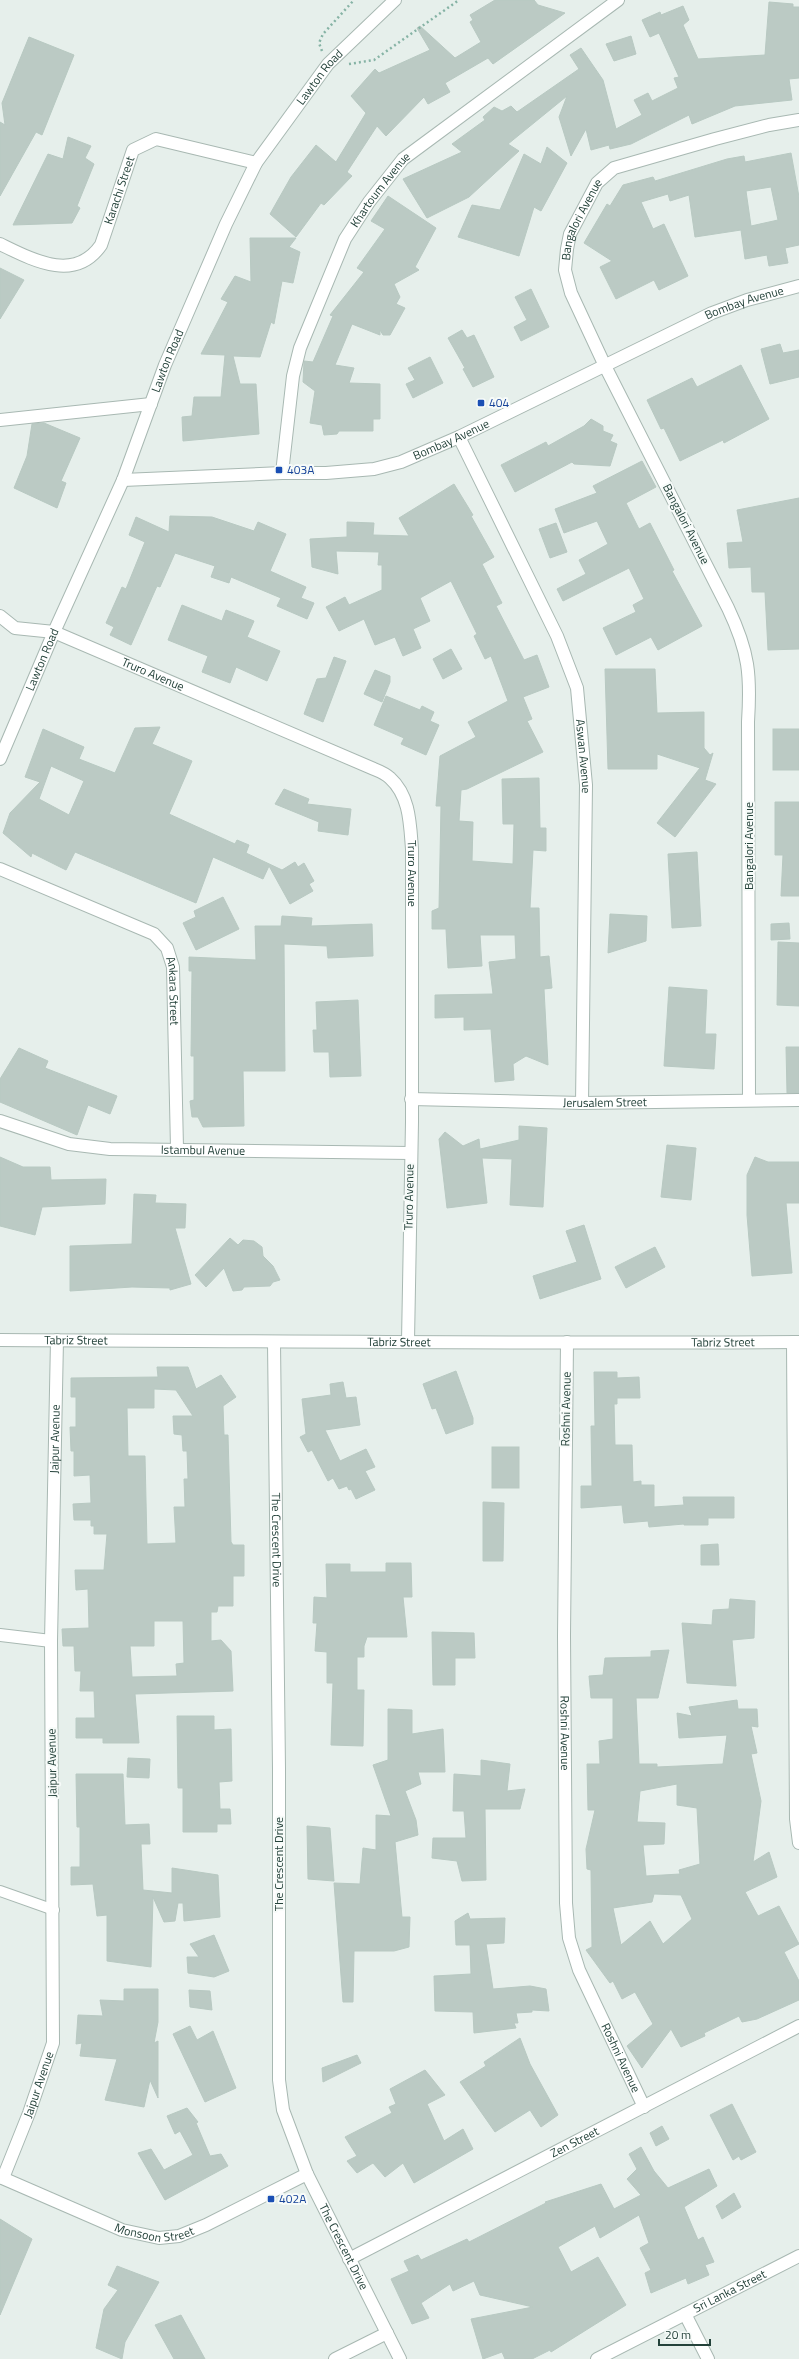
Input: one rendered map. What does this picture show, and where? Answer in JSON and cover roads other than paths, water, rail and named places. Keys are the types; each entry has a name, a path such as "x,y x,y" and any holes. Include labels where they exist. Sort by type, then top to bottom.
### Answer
{"street":[{"name":"Lawton Road","path":"0,759 54,632 123,480 165,364 226,224 256,163 328,64 395,0"},
{"name":"Khartoum Avenue","path":"282,473 293,376 300,348 345,239 370,202 403,159 618,0"},
{"name":"Bangalori Avenue","path":"750,1100 748,722 750,690 746,651 741,635 728,608 605,366 571,293 564,270 570,234 597,183 614,168 662,153 769,125 799,120"},
{"name":"Karachi Street","path":"0,244 31,259 62,267 82,263 95,255 101,245 133,150 156,139 256,163"},
{"name":"Bombay Avenue","path":"123,480 282,473 326,473 374,469 401,462 459,437 712,313 747,300 799,286"},
{"path":"0,420 151,404"},
{"name":"Aswan Avenue","path":"459,437 557,636 577,688 586,785 582,1103"},
{"name":"Truro Avenue","path":"0,616 15,628 54,632 390,778 410,812 412,894 408,1341"},
{"name":"Ankara Street","path":"0,869 154,934 167,948 173,967 177,1148"},
{"name":"Jerusalem Street","path":"410,1099 582,1103 799,1100"},
{"name":"Istambul Avenue","path":"0,1121 69,1144 110,1149 177,1148 410,1153"},
{"name":"Tabriz Street","path":"0,1340 274,1343 408,1341 796,1342"},
{"name":"Jaipur Avenue","path":"1,2177 29,2113 54,2042 51,1640 57,1340"},
{"name":"Roshni Avenue","path":"567,1342 564,1644 566,1903 569,1938 579,1970 644,2107"},
{"path":"796,1342 796,1819 799,1843"},
{"name":"The Crescent Drive","path":"274,1343 279,1769 279,2080 283,2110 307,2174 400,2359"},
{"path":"0,1635 51,1640"},
{"name":"Zen Street","path":"349,2259 799,2026"},
{"name":"Monsoon Street","path":"1,2177 122,2230 159,2238 178,2236 206,2225 307,2174"},
{"name":"Sri Lanka Street","path":"597,2359 799,2256"},
{"path":"685,2314 708,2359"},
{"path":"335,2359 387,2333"}],"lane":[{"path":"0,1891 54,1910"}],"place":[{"name":"404","path":"481,403"},
{"name":"403A","path":"279,470"},
{"name":"402A","path":"271,2199"}]}
